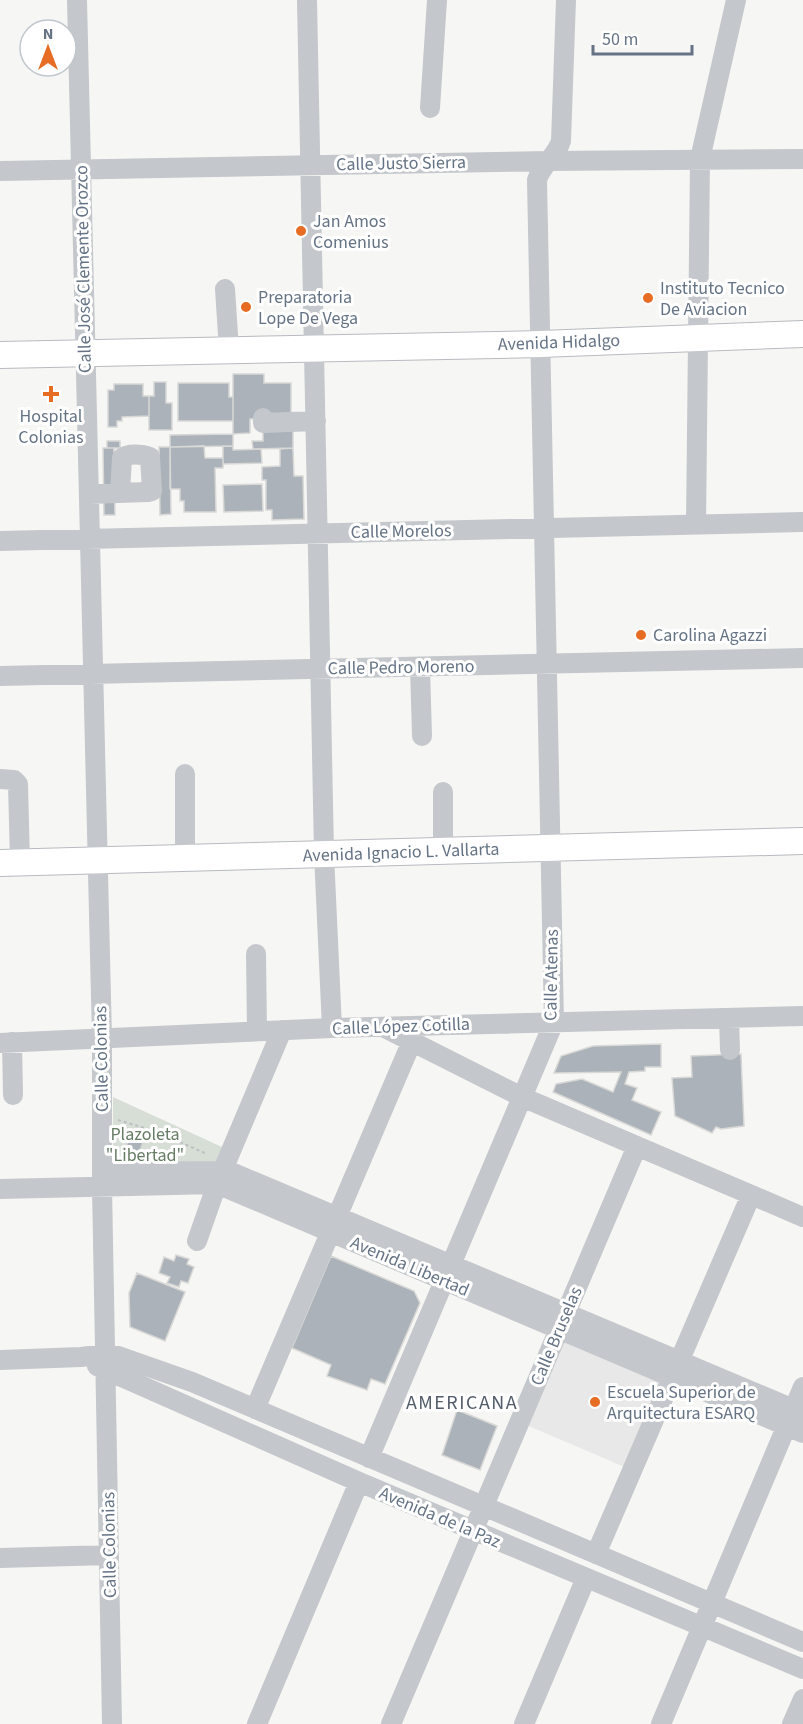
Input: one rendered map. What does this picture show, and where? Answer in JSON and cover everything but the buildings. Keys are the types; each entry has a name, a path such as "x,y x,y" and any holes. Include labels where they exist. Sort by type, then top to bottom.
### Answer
{"main road":[{"name":"Avenida Hidalgo","path":"85,353 541,344 803,334"},
{"path":"0,355 85,353"},
{"name":"Avenida Ignacio L. Vallarta","path":"10,862 803,841"}],"street":[{"name":"Calle José Clemente Orozco","path":"77,0 90,538"},
{"path":"307,0 324,854 332,1028"},
{"path":"430,108 437,0"},
{"name":"Calle Atenas","path":"369,1458 554,1022 537,180 543,166 555,154 561,141 566,0"},
{"path":"696,525 700,159 736,0"},
{"name":"Calle Justo Sierra","path":"0,171 548,161 803,159"},
{"path":"225,289 229,350"},
{"path":"263,418 263,423 316,421"},
{"path":"89,494 120,493"},
{"name":"Calle Morelos","path":"0,541 803,522"},
{"name":"Calle Colonias","path":"90,538 102,1040 102,1179 112,1724"},
{"name":"Calle Pedro Moreno","path":"0,676 803,658"},
{"path":"420,667 422,736"},
{"path":"185,774 185,858"},
{"path":"0,778 14,780 18,784 10,862"},
{"path":"442,792 443,851"},
{"path":"256,954 257,1032"},
{"name":"Calle López Cotilla","path":"6,1042 102,1040 382,1026 803,1016"},
{"path":"729,1018 730,1050"},
{"path":"382,1026 522,1097 803,1217"},
{"path":"197,1241 282,1030"},
{"path":"255,1409 412,1041"},
{"path":"6,1042 13,1095"},
{"name":"Calle Bruselas","path":"391,1724 637,1146"},
{"name":"Avenida Libertad","path":"0,1189 102,1179 223,1172 334,1224 797,1420"},
{"path":"596,1554 751,1195"},
{"name":"Avenida de la Paz","path":"105,1362 118,1356 192,1382 803,1642"},
{"name":"Avenida de la Paz","path":"0,1360 81,1357 105,1362 183,1402 359,1482 803,1669"},
{"path":"661,1724 712,1604 797,1420 803,1387"},
{"path":"257,1724 359,1482"},
{"path":"0,1558 109,1555"},
{"path":"524,1724 586,1578"},
{"path":"792,1724 803,1699"}],"path":[{"path":"102,1117 113,1118 155,1131 223,1172"}],"shaded area":[{"name":"Escuela Superior de Arquitectura ESARQ","path":"562,1336 665,1379 627,1468 524,1424"}],"green space":[{"name":"Plazoleta \"Libertad\"","path":"113,1097 222,1147 213,1168 113,1176"}],"place":[{"name":"Jan Amos Comenius","path":"301,231"},
{"name":"Instituto Tecnico De Aviacion","path":"648,298"},
{"name":"Preparatoria Lope De Vega","path":"246,307"},
{"name":"Hospital Colonias","path":"51,394"},
{"name":"Carolina Agazzi","path":"641,635"},
{"name":"Escuela Superior de Arquitectura ESARQ","path":"595,1402"}],"district":[{"name":"AMERICANA","path":"462,1402"}]}
